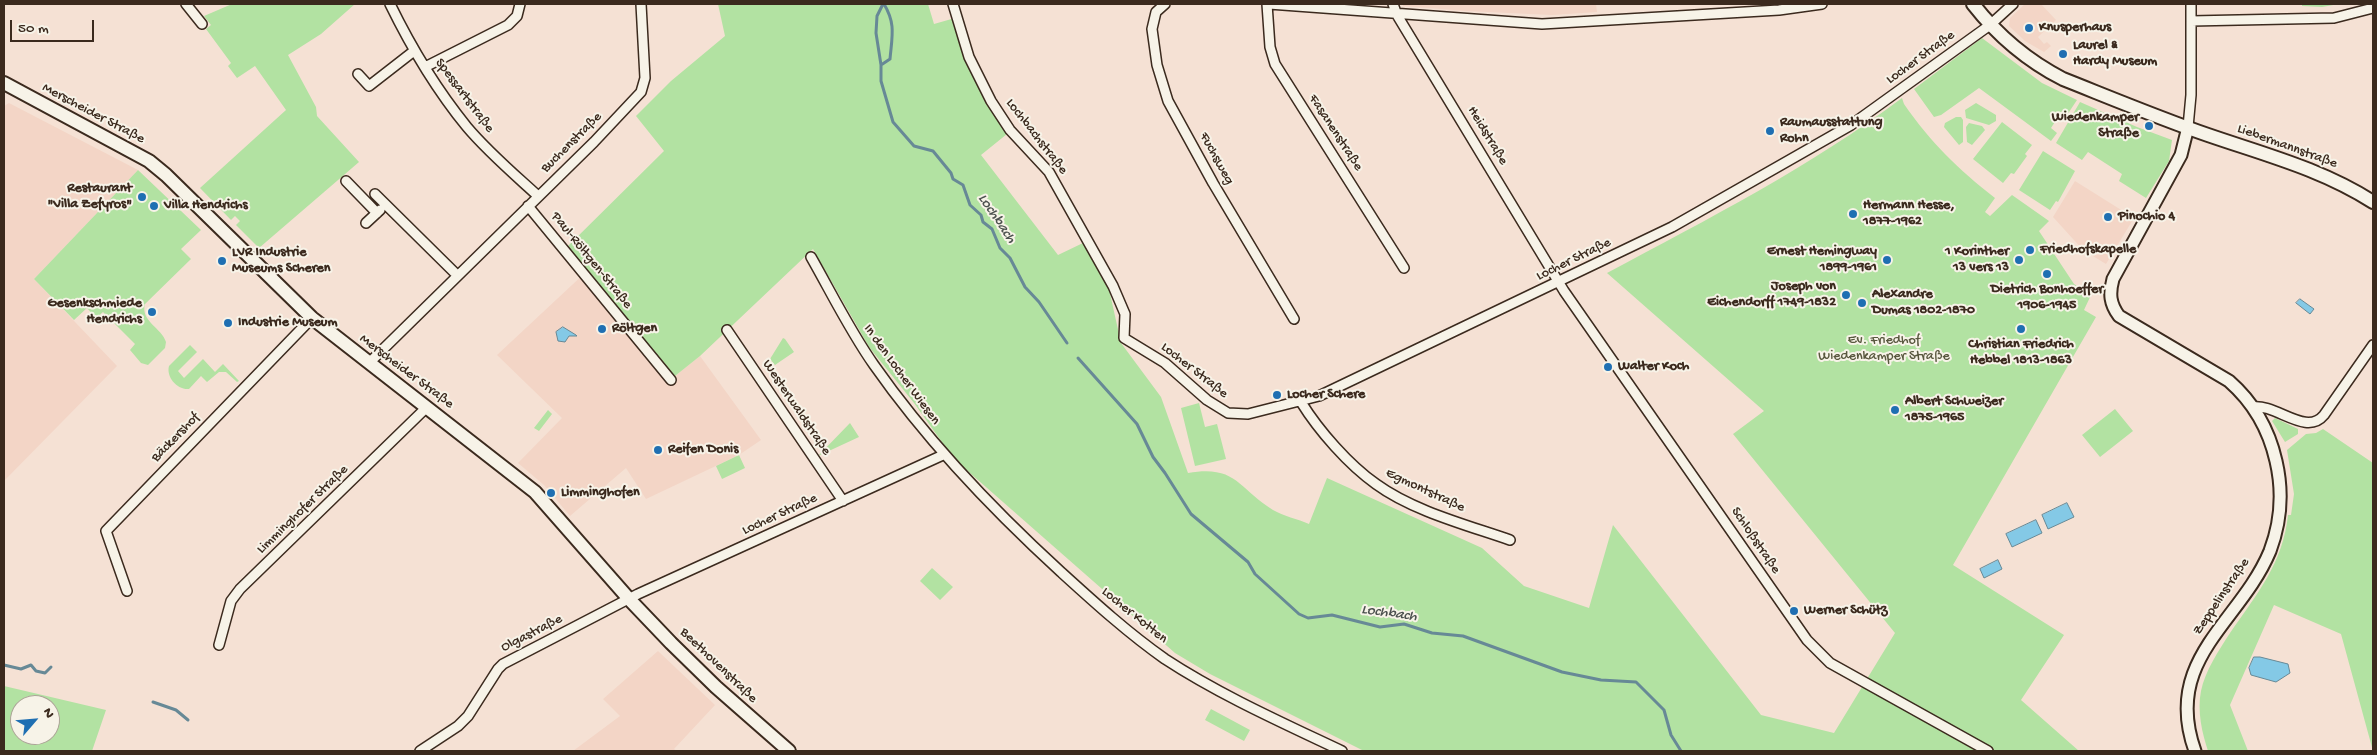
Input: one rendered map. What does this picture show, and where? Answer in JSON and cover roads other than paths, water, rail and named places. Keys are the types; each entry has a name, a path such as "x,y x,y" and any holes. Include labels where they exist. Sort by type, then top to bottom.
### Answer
{"main road":[{"name":"Liebermannstraße","path":"1973,4 1990,25 2017,50 2046,70 2121,102 2315,171 2346,185 2373,202"},
{"name":"Merscheider Straße","path":"4,84 149,161 166,175 312,318 535,492 629,599"},
{"name":"Beethovenstraße","path":"629,599 704,676 789,751"}],"street":[{"path":"186,4 202,24"},
{"name":"Spessartstraße","path":"390,4 414,51 467,127 538,196"},
{"path":"425,67 508,26 517,16 520,4"},
{"name":"Buchenstraße","path":"369,363 641,92 646,78 641,4"},
{"name":"Lochbachstraße","path":"953,4 969,57 991,101 1010,130 1049,172 1113,286 1125,314 1124,338"},
{"name":"Fuchsweg","path":"1165,4 1156,12 1152,29 1157,65 1168,101 1213,183 1294,319"},
{"path":"1268,4 1397,15 1555,24 1779,10 1822,4"},
{"name":"Fasanenstraße","path":"1268,4 1270,47 1276,64 1404,268"},
{"name":"Heidstraße","path":"1393,4 1397,15 1560,282"},
{"name":"Locher Straße","path":"1124,338 1165,363 1207,400 1228,413 1248,414 1302,402 1378,369 1672,227 1851,125 1990,25 2013,4"},
{"path":"2188,127 2191,95 2191,4"},
{"path":"2191,22 2334,18 2373,8"},
{"path":"358,74 369,86 414,51"},
{"name":"Zeppelinstraße","path":"2188,127 2181,155 2113,279 2110,297 2113,308 2119,316 2180,350 2229,381 2243,393 2274,451 2280,476 2281,503 2275,534 2266,557 2253,580 2209,641 2195,666 2188,706 2189,726 2195,751"},
{"path":"346,181 377,213"},
{"path":"375,194 457,276"},
{"path":"366,224 386,204"},
{"name":"Paul-Röltgen-Straße","path":"528,206 671,380"},
{"name":"In den Locher Wiesen","path":"811,257 854,335 874,366 943,455"},
{"name":"Schloßstraße","path":"1560,282 1807,640 1830,662 1988,751"},
{"name":"Bäckershof","path":"127,591 106,531 312,318"},
{"name":"Westerwaldstraße","path":"727,330 843,501"},
{"path":"2252,407 2270,408 2308,424 2317,422 2324,415 2373,345"},
{"name":"Egmontstraße","path":"1302,402 1312,420 1357,469 1376,485 1432,513 1510,540"},
{"name":"Limminghofer Straße","path":"219,645 231,601 240,589 427,407"},
{"name":"Locher Straße","path":"629,599 943,455"},
{"name":"Locher Kotten","path":"943,455 988,503 1100,608 1164,658 1270,716 1342,751"},
{"name":"Olgastraße","path":"420,751 458,726 468,716 498,669 504,664 629,599"}],"water":[{"path":"2300,299 2314,309 2310,314 2296,303"},
{"path":"563,327 577,336 569,336 565,342 558,341 556,332"},
{"path":"2067,503 2074,517 2048,529 2042,515"},
{"path":"2036,520 2042,533 2012,547 2006,534"},
{"path":"1998,560 2002,569 1984,578 1980,569"},
{"path":"2254,657 2288,664 2290,673 2276,682 2251,675 2249,668"}],"waterway":[{"name":"Lochbach","path":"883,4 877,16 876,33 881,65 881,81 893,122 914,146 933,151 951,173 953,179 963,185 970,205 981,215 983,222 992,229 1000,248 1010,258 1025,287 1039,302 1067,343"},
{"name":"Lochbach","path":"881,65 890,59 892,37 892,24 884,4"},
{"name":"Lochbach","path":"1078,358 1137,424 1153,457 1191,514 1248,562 1255,574 1299,614 1308,618 1332,615 1380,627 1404,624 1432,633 1463,636 1562,672 1601,680 1636,682 1664,710 1671,735 1681,751"},
{"path":"4,665 21,669 31,665 36,671 45,673 51,667"},
{"path":"153,702 176,710 188,720"}],"place":[{"name":"Knusperhaus","path":"2029,28"},
{"name":"Laurel & Hardy Museum","path":"2063,54"},
{"name":"Wiedenkamper Straße","path":"2149,126"},
{"name":"Raumausstattung Rohn","path":"1770,131"},
{"name":"Restaurant \"Villa Zefyros\"","path":"142,197"},
{"name":"Villa Hendrichs","path":"154,206"},
{"name":"Hermann Hesse, 1877-1962","path":"1853,214"},
{"name":"Pinochio 4","path":"2108,217"},
{"name":"Friedhofskapelle","path":"2030,250"},
{"name":"Ernest Hemingway 1899-1961","path":"1887,260"},
{"name":"1 Korinther 13 vers 13","path":"2019,260"},
{"name":"LVR Industrie Museums Scheren","path":"222,261"},
{"name":"Dietrich Bonhoeffer 1906-1945","path":"2047,274"},
{"name":"Joseph von Eichendorff 1749-1832","path":"1846,295"},
{"name":"Alexandre Dumas 1802-1870","path":"1862,303"},
{"name":"Gesenkschmiede Hendrichs","path":"152,312"},
{"name":"Industrie Museum","path":"228,323"},
{"name":"Röltgen","path":"602,329"},
{"name":"Christian Friedrich Hebbel 1813-1863","path":"2021,329"},
{"name":"Walter Koch","path":"1608,367"},
{"name":"Locher Schere","path":"1277,395"},
{"name":"Albert Schweizer 1875-1965","path":"1895,410"},
{"name":"Reifen Donis","path":"658,450"},
{"name":"Limminghofen","path":"551,493"},
{"name":"Werner Schütz","path":"1794,611"}],"park label":[{"name":"Ev. Friedhof Wiedenkamper Straße","path":"1884,350"}]}
